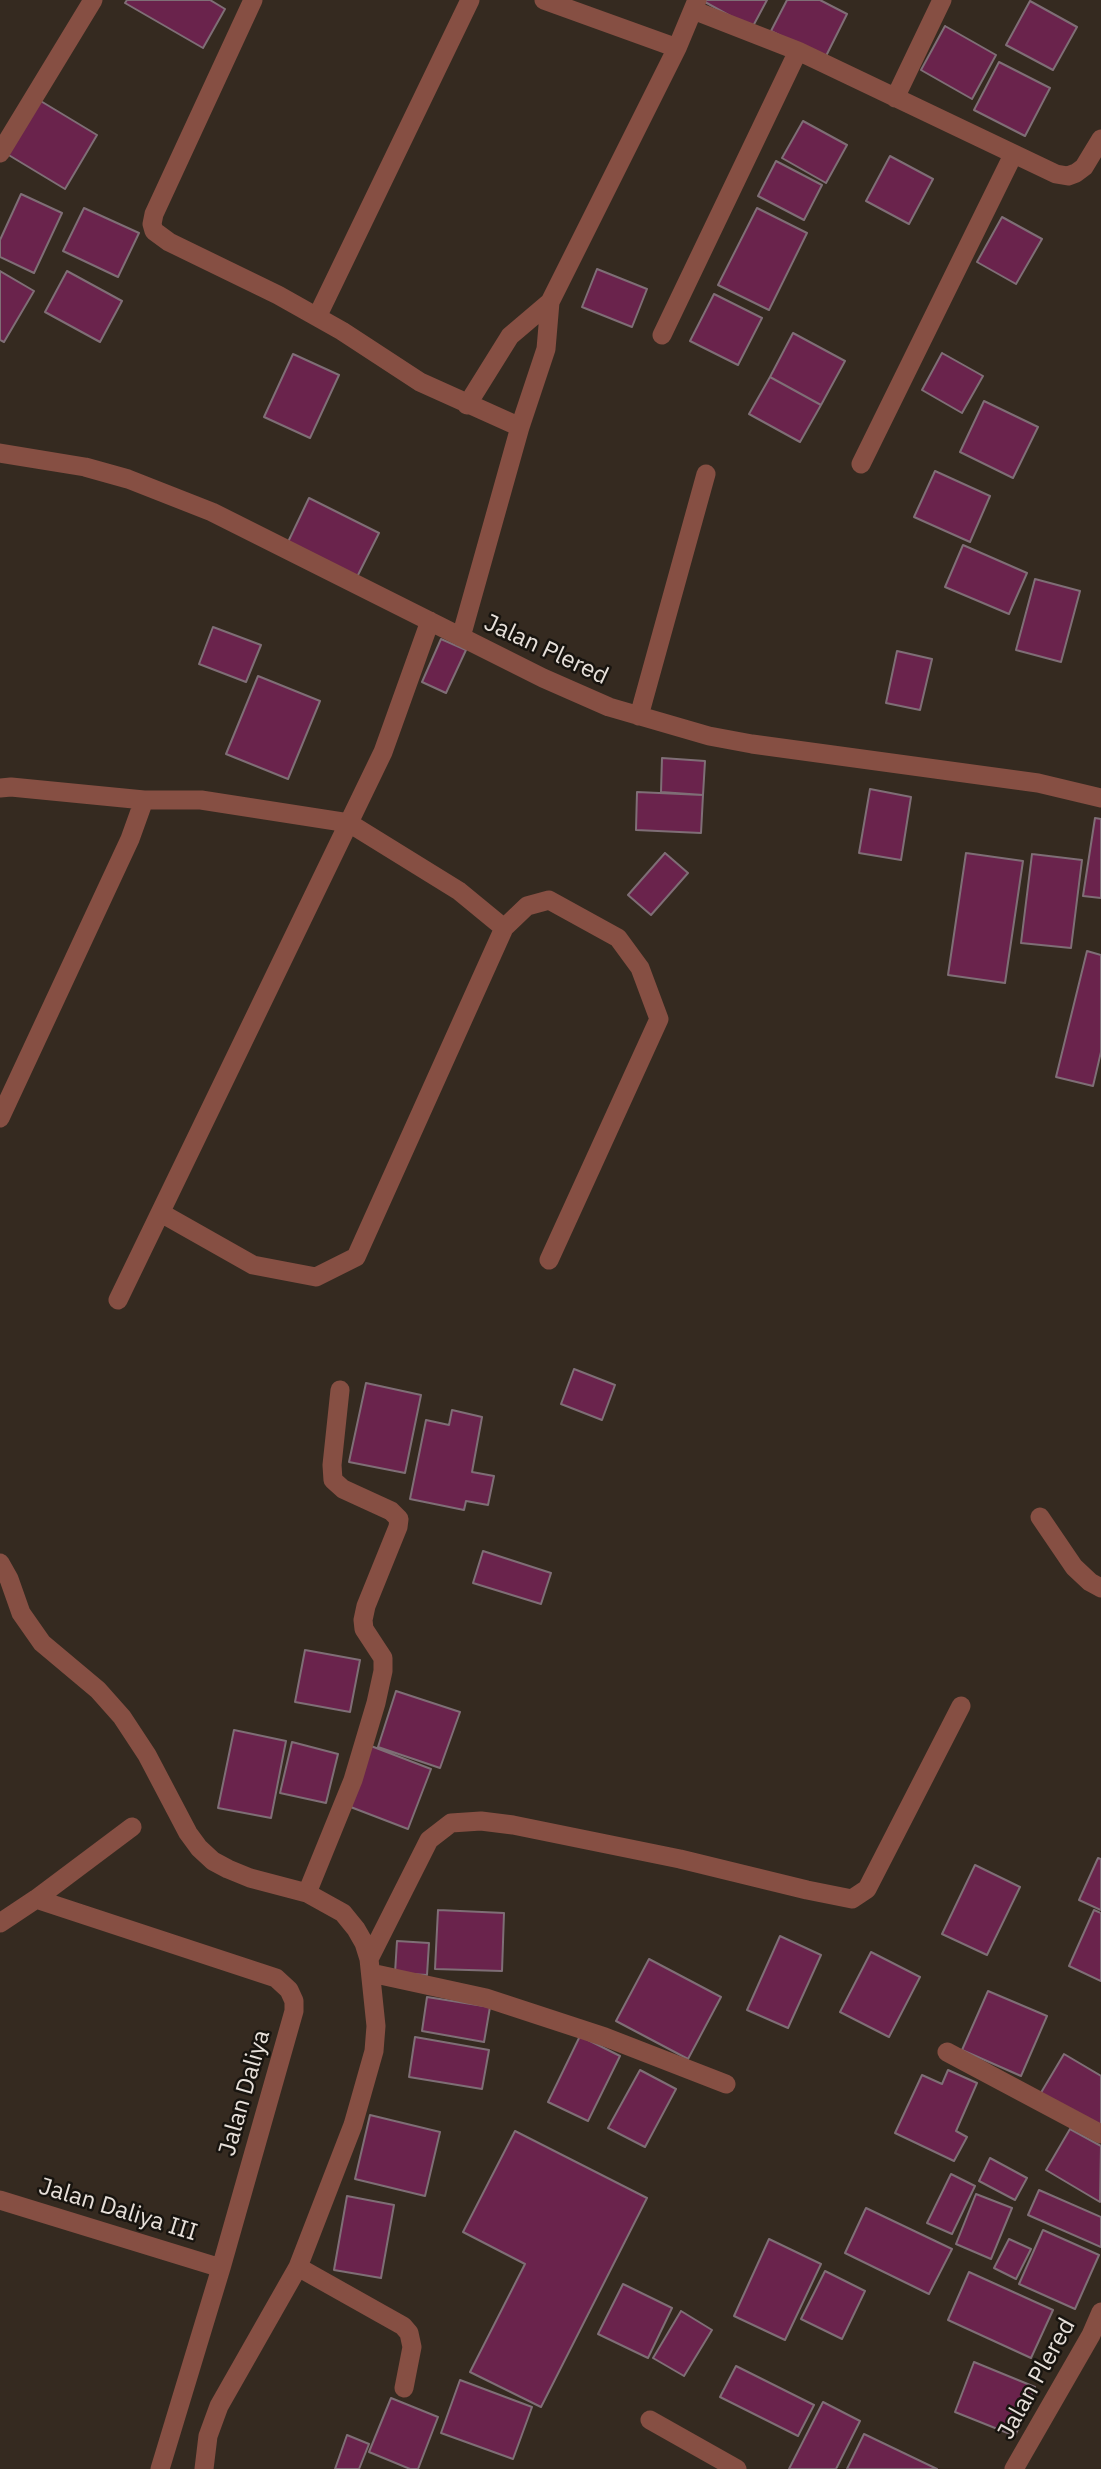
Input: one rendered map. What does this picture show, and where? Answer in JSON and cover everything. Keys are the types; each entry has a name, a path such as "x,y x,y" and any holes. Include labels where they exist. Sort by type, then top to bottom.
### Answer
{"street":[{"path":"0,153 93,0"},
{"path":"253,0 154,214 152,223 159,236 317,317 420,382 520,427"},
{"path":"317,317 470,0"},
{"path":"544,0 677,48"},
{"path":"895,98 942,0"},
{"path":"461,637 520,427 546,349 550,302 677,48 695,5 1056,174 1068,176 1084,167 1101,139"},
{"path":"662,335 798,51"},
{"path":"861,464 1013,155"},
{"path":"467,405 510,336 550,302"},
{"name":"Jalan Plered","path":"0,453 85,467 168,494 212,512 578,694 639,716 709,736 752,744 1038,783 1101,798"},
{"path":"639,716 706,474"},
{"path":"118,1300 383,752 430,621"},
{"path":"0,788 144,800 201,800 349,823 459,891 504,928"},
{"path":"0,1118 130,839 144,800"},
{"path":"160,1213 253,1265 316,1277 356,1257 504,928 527,906 549,901 618,937 640,968 659,1019 549,1260"},
{"path":"307,1893 353,1780 376,1703 383,1658 364,1629 363,1619 399,1519 391,1511 343,1489 333,1480 332,1465 340,1390"},
{"path":"1040,1517 1074,1567 1101,1588"},
{"path":"0,1563 9,1579 21,1613 42,1643 98,1690 122,1717 147,1755 188,1833 199,1848 213,1861 228,1869 250,1878 307,1893 343,1913 365,1943 376,2026 367,2081 336,2173 298,2267 219,2406 208,2436 204,2469"},
{"path":"370,1966 429,1840 452,1823 481,1821 513,1825 852,1899 867,1889 961,1706"},
{"path":"0,1923 132,1827"},
{"name":"Jalan Daliya","path":"36,1899 276,1979 289,1990 294,2001 294,2011 221,2268 160,2469"},
{"path":"370,1966 511,2006 605,2037 726,2084"},
{"path":"947,2052 1101,2134"},
{"name":"Jalan Daliya III","path":"0,2200 221,2268"},
{"path":"298,2267 403,2326 409,2333 412,2347 404,2388"},
{"name":"Jalan Plered","path":"1014,2469 1091,2335 1101,2312"},
{"path":"650,2420 737,2469"}],"building":[{"path":"127,0 210,0 225,9 203,48 125,3"},
{"path":"767,0 752,28 705,2"},
{"path":"787,0 820,0 847,14 825,58 771,31"},
{"path":"1030,1 1077,27 1053,70 1006,45"},
{"path":"945,26 996,55 972,99 921,70"},
{"path":"999,62 1050,88 1025,136 974,110"},
{"path":"34,97 97,135 65,189 2,151"},
{"path":"803,121 847,145 826,183 782,158"},
{"path":"890,156 933,179 909,224 866,201"},
{"path":"776,161 822,185 804,220 758,196"},
{"path":"21,194 62,213 34,273 0,257 0,240"},
{"path":"84,208 139,233 118,277 63,251"},
{"path":"757,208 807,233 769,310 718,285"},
{"path":"1002,217 1042,239 1016,284 977,262"},
{"path":"597,269 647,289 632,327 582,307"},
{"path":"0,271 34,291 4,342 0,340"},
{"path":"67,271 122,301 100,342 45,312"},
{"path":"714,294 762,318 738,365 690,341"},
{"path":"793,333 845,361 821,405 770,377"},
{"path":"942,353 983,376 962,413 922,390"},
{"path":"293,354 339,375 310,438 264,417"},
{"path":"770,377 821,405 800,442 749,414"},
{"path":"984,401 1038,427 1013,478 960,452"},
{"path":"935,471 990,496 970,542 914,517"},
{"path":"309,498 379,533 357,577 288,542"},
{"path":"963,545 1027,573 1009,614 945,587"},
{"path":"1035,579 1080,591 1061,662 1016,650"},
{"path":"213,627 261,645 246,682 199,664"},
{"path":"441,639 466,650 446,693 422,682"},
{"path":"897,651 932,659 920,710 886,703"},
{"path":"258,676 320,701 288,779 226,754"},
{"path":"662,758 705,761 703,795 661,792"},
{"path":"870,789 911,797 901,860 859,853"},
{"path":"637,792 703,795 701,833 636,830"},
{"path":"1095,818 1101,819 1101,898 1083,896"},
{"path":"665,853 688,873 651,915 628,895"},
{"path":"966,853 1023,861 1005,983 948,975"},
{"path":"1032,854 1082,860 1071,948 1021,943"},
{"path":"1087,951 1101,955 1101,1052 1093,1086 1056,1077"},
{"path":"574,1369 615,1385 602,1420 561,1404"},
{"path":"366,1383 421,1395 405,1473 349,1462"},
{"path":"452,1410 482,1417 472,1472 494,1476 488,1505 466,1501 464,1510 410,1499 426,1420 449,1425"},
{"path":"483,1551 551,1573 541,1604 473,1583"},
{"path":"305,1650 360,1660 350,1712 295,1702"},
{"path":"396,1691 460,1712 440,1768 378,1747"},
{"path":"234,1730 286,1741 271,1818 218,1808"},
{"path":"292,1742 338,1754 326,1803 280,1793"},
{"path":"371,1746 431,1769 408,1829 348,1806"},
{"path":"1098,1858 1101,1859 1101,1910 1079,1900"},
{"path":"975,1865 1020,1887 987,1955 942,1934"},
{"path":"438,1910 504,1913 502,1971 435,1969"},
{"path":"1094,1910 1101,1913 1101,1981 1069,1966"},
{"path":"780,1936 821,1955 788,2028 747,2010"},
{"path":"397,1941 429,1943 427,1975 395,1973"},
{"path":"871,1952 920,1977 889,2037 840,2012"},
{"path":"649,1959 721,1997 688,2059 616,2021"},
{"path":"988,1991 1047,2016 1021,2076 962,2050"},
{"path":"427,1997 490,2007 484,2042 422,2031"},
{"path":"580,2036 620,2056 588,2121 548,2102"},
{"path":"415,2037 489,2050 482,2089 409,2077"},
{"path":"1064,2054 1101,2076 1101,2132 1039,2096"},
{"path":"640,2070 676,2089 645,2147 608,2128"},
{"path":"948,2070 977,2083 956,2131 967,2137 954,2161 895,2133 922,2075 942,2084"},
{"path":"370,2115 440,2132 425,2196 355,2179"},
{"path":"1070,2129 1101,2146 1100,2202 1046,2170"},
{"path":"515,2131 647,2198 541,2407 470,2372 525,2264 463,2232"},
{"path":"990,2158 1027,2178 1015,2200 979,2181"},
{"path":"951,2174 975,2186 952,2234 927,2223"},
{"path":"1039,2190 1101,2217 1101,2247 1028,2215"},
{"path":"976,2194 1012,2208 991,2259 956,2244"},
{"path":"347,2196 394,2205 381,2278 334,2270"},
{"path":"866,2208 952,2249 929,2294 845,2253"},
{"path":"1043,2230 1099,2255 1075,2309 1019,2284"},
{"path":"769,2239 821,2264 785,2340 734,2316"},
{"path":"1009,2239 1031,2249 1016,2279 994,2268"},
{"path":"825,2271 865,2291 842,2339 801,2319"},
{"path":"969,2272 1053,2310 1031,2358 948,2320"},
{"path":"623,2284 672,2308 648,2358 598,2334"},
{"path":"681,2311 712,2330 684,2376 653,2358"},
{"path":"974,2362 1035,2387 1015,2436 955,2412"},
{"path":"736,2366 814,2405 798,2436 720,2397"},
{"path":"460,2380 532,2407 513,2459 441,2433"},
{"path":"391,2398 438,2417 418,2469 410,2469 369,2452"},
{"path":"823,2402 860,2421 836,2469 789,2469"},
{"path":"864,2434 937,2469 847,2469"},
{"path":"347,2435 369,2444 359,2469 335,2469"}]}
